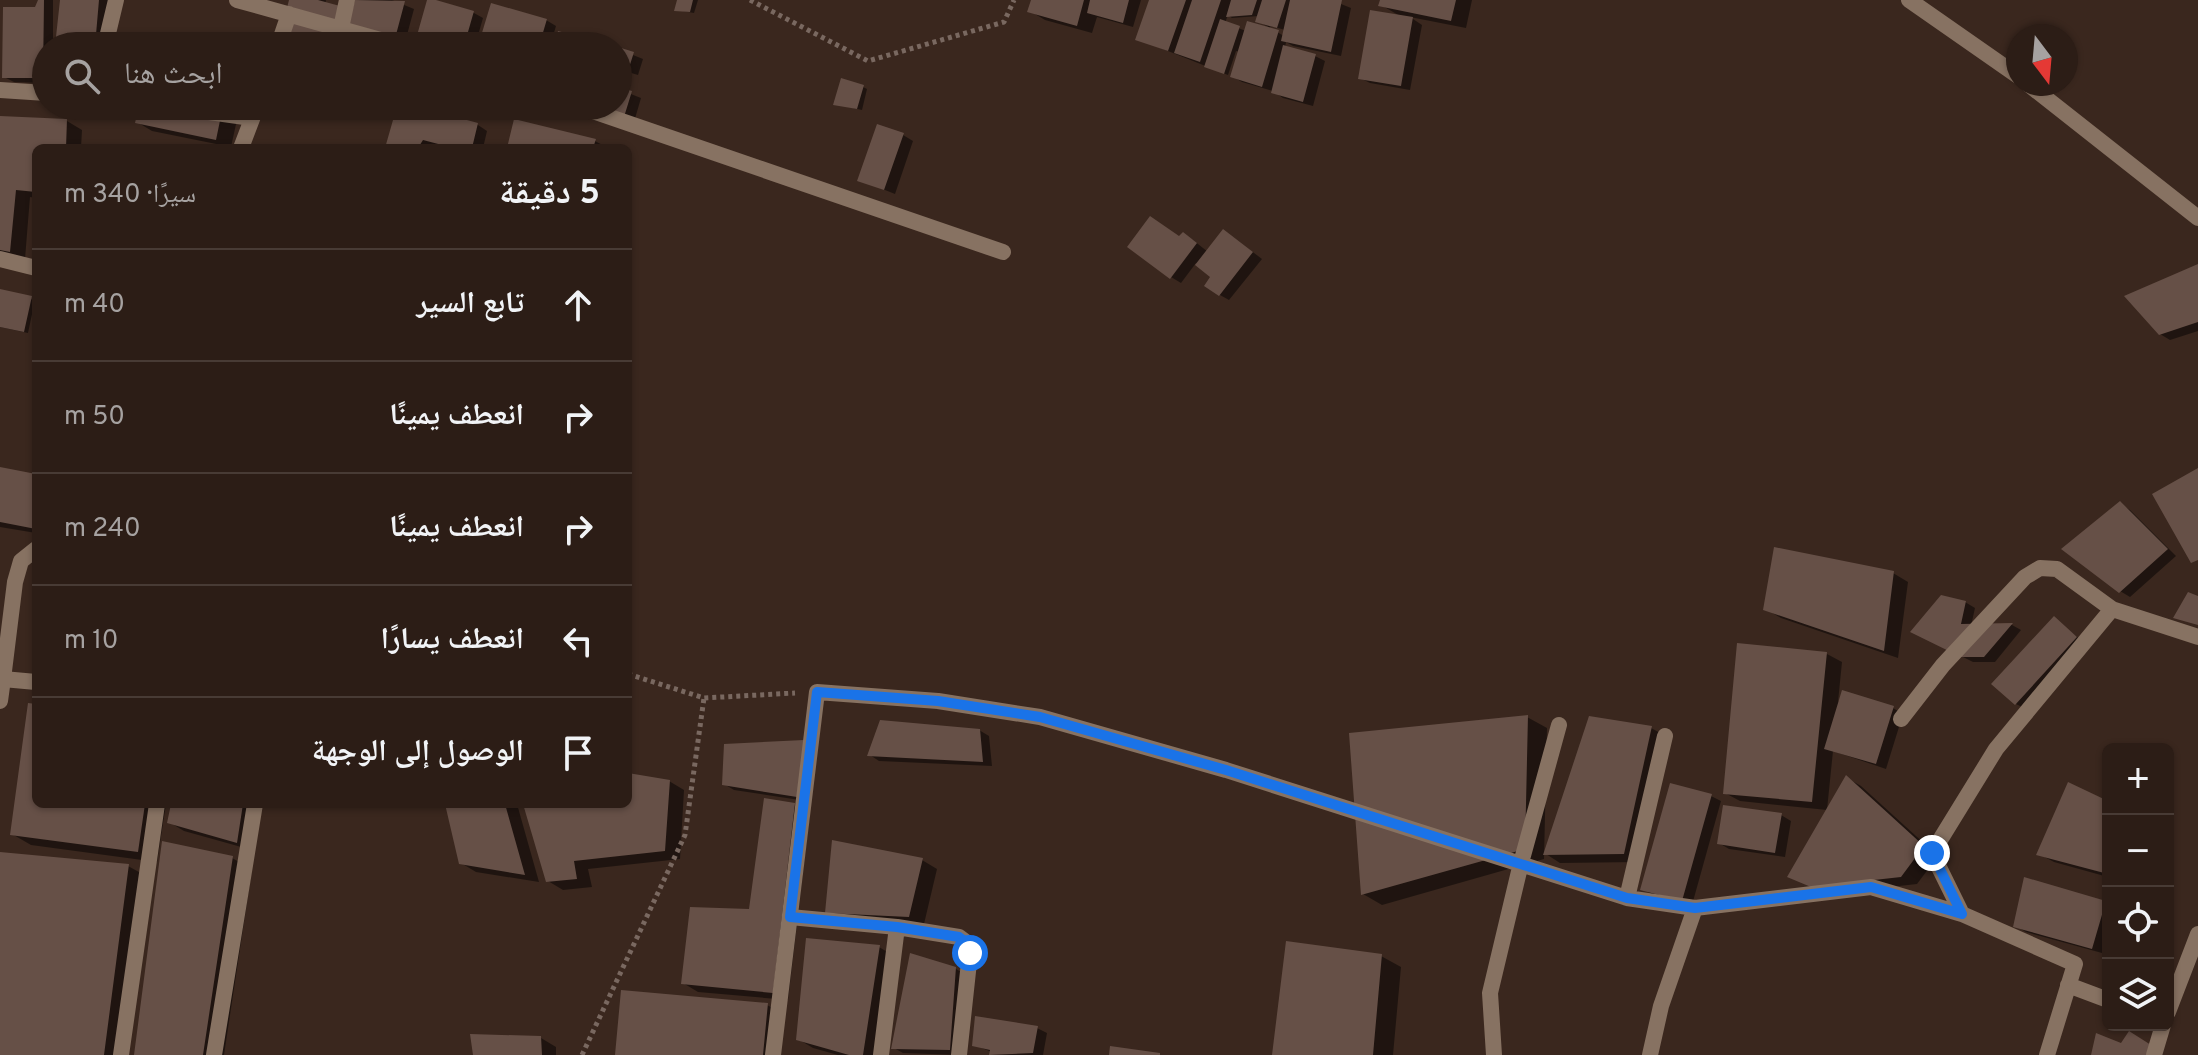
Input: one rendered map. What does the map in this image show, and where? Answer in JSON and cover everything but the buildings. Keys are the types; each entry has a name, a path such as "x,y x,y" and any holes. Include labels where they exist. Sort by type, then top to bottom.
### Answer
{"street":[{"path":"108,32 116,0"},
{"path":"237,0 355,32"},
{"path":"341,28 347,0"},
{"path":"1909,0 2006,68"},
{"path":"283,32 289,14"},
{"path":"0,90 32,92"},
{"path":"2043,96 2198,218"},
{"path":"242,144 251,120"},
{"path":"619,120 1003,252"},
{"path":"0,259 32,267"},
{"path":"0,701 15,582 21,561 32,552"},
{"path":"1901,719 1943,665 2025,577 2040,568 2057,569 2112,609 2198,637"},
{"path":"1962,914 1932,853 1996,749 2112,609"},
{"path":"2,679 32,682"},
{"path":"773,1055 817,692 938,701 1040,717 1226,770 1627,898 1695,908 1871,887 1962,914 2075,964 2047,1055"},
{"path":"1494,1055 1490,993 1559,725"},
{"path":"1627,898 1665,736"},
{"path":"121,1055 156,808"},
{"path":"214,1055 254,808"},
{"path":"1650,1055 1661,1006 1695,908"},
{"path":"790,917 897,927 959,937 967,943 970,953 959,1055"},
{"path":"881,1055 897,927"},
{"path":"2174,996 2198,934"},
{"path":"2068,985 2102,998"},
{"path":"2154,1055 2161,1031"}],"path":[{"path":"750,0 868,61 1004,22 1014,0"},
{"path":"632,675 704,698 817,692"},
{"path":"582,1055 685,835 704,698"}],"route":[{"path":"970,953 967,943 959,937 897,927 790,917 817,692 938,701 1040,717 1226,770 1627,898 1695,908 1871,887 1962,914 1932,853"}]}
